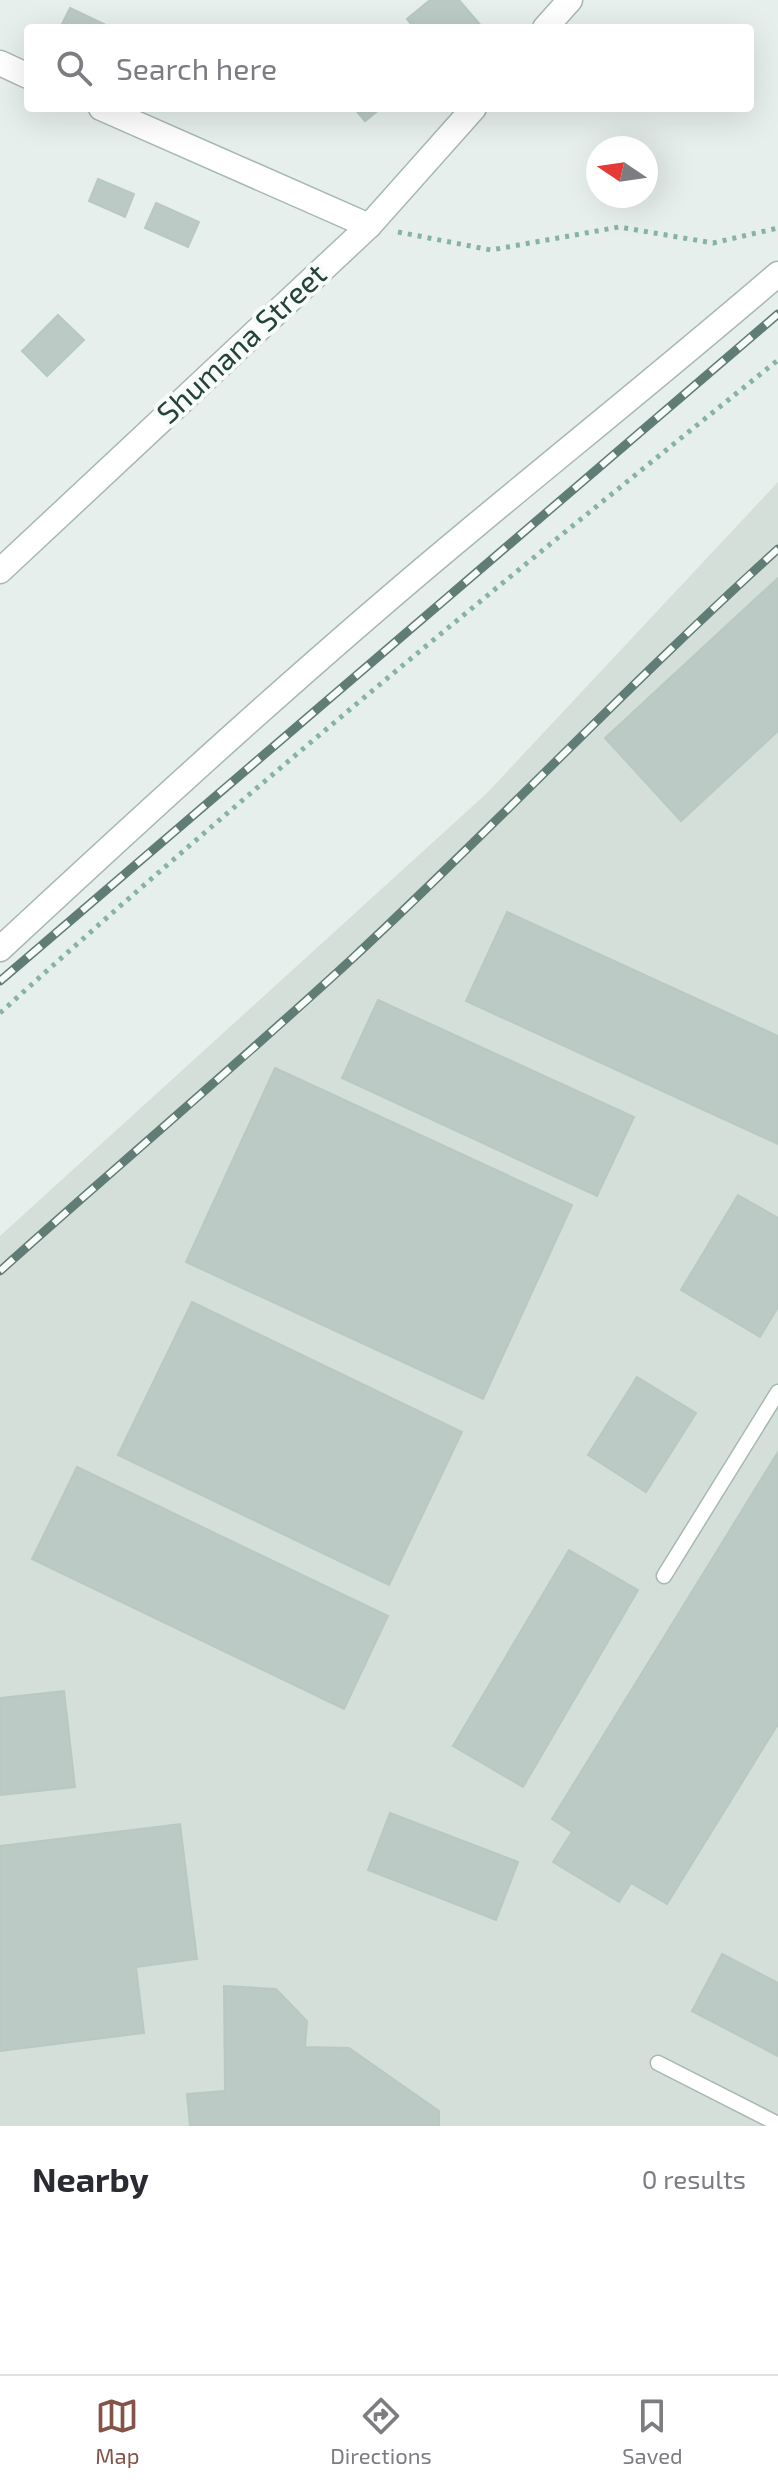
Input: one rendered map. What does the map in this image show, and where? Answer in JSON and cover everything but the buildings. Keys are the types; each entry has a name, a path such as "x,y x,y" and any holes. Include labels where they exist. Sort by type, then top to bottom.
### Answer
{"street":[{"path":"549,24 570,0"},
{"path":"0,63 24,74"},
{"path":"110,112 369,226"},
{"name":"Shumana Street","path":"2,564 369,226 470,112"},
{"path":"0,949 311,666 474,526 672,365 778,274"}],"lane":[{"path":"664,1576 778,1392"},
{"path":"658,2063 778,2124"}],"path":[{"path":"369,226 491,250 619,227 713,243 778,228"},
{"path":"0,1013 152,876 562,534 778,360"}],"shaded area":[{"path":"778,482 778,2126 0,2126 0,1236 487,793"}],"railway":[{"path":"0,981 778,314"},
{"path":"0,1271 354,957 778,549"}]}
